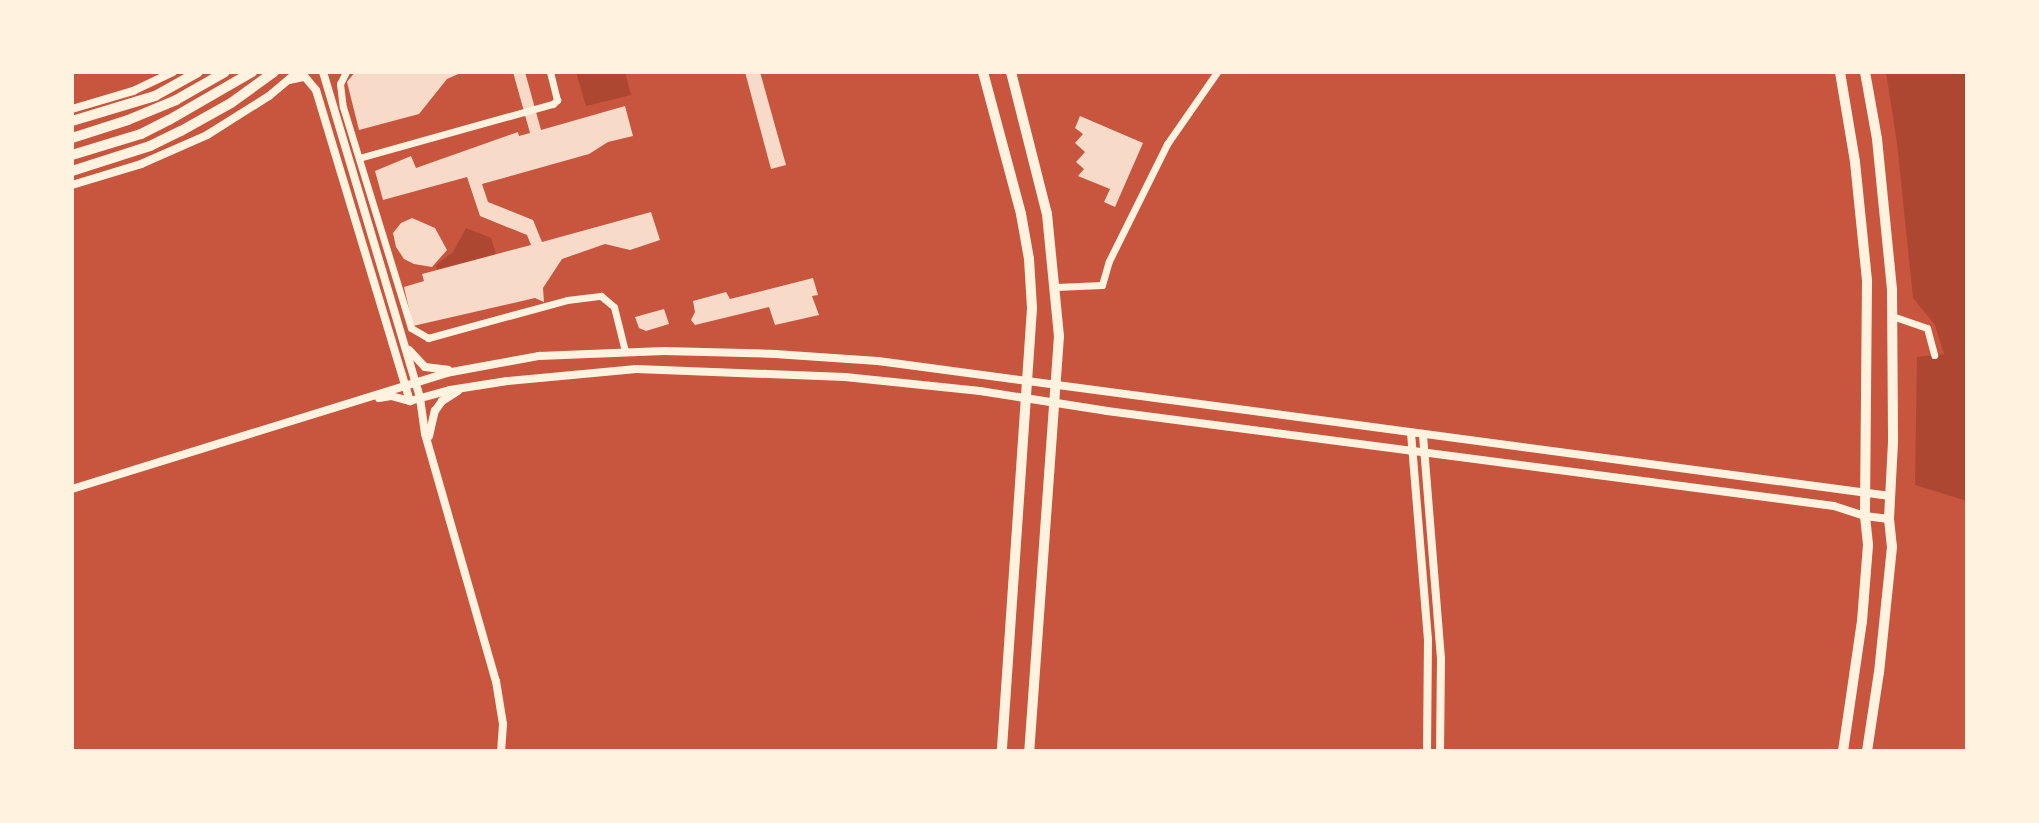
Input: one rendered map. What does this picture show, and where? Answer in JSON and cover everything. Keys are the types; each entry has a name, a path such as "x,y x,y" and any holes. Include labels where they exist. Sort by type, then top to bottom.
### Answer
{"main road":[{"path":"125,107 198,72"},
{"path":"72,138 128,120 176,100 225,72"},
{"path":"72,155 141,134 184,113 252,72"},
{"path":"234,84 265,72"},
{"path":"72,171 146,147 207,118 274,72"},
{"path":"983,72 1021,214 1029,259 1032,308 1029,398 1002,751"},
{"path":"1012,72 1040,177 1056,287 1059,336 1029,751"},
{"path":"1840,72 1855,162 1867,281 1868,492 1865,516 1868,545 1862,621 1843,751"},
{"path":"1865,72 1877,139 1892,316 1889,519 1892,547 1867,751"},
{"path":"72,121 125,107 176,100"},
{"path":"146,147 184,113"}],"street":[{"path":"72,109 133,91 173,72"},
{"path":"72,185 176,151 241,116 299,72"},
{"path":"323,72 404,340 431,452 496,681 503,724 501,751"},
{"path":"346,72 340,84 340,93 411,328 418,335 428,338 567,300 601,296 614,307 625,351"},
{"path":"359,158 553,104 557,100 550,72"},
{"path":"1056,287 1102,285 1109,261 1167,144 1217,72"},
{"path":"289,80 305,77 316,90 410,401"},
{"path":"1892,316 1927,328 1934,355"},
{"path":"404,340 412,355 425,366 461,370"},
{"path":"72,492 382,392 461,370 539,356 625,351 710,351 865,360 1890,496"},
{"path":"382,392 397,376 398,362"},
{"path":"72,492 383,397 410,401 469,387 572,373 694,370 858,378 1029,398 1425,454 1834,506 1865,516 1889,519"},
{"path":"431,452 429,429 435,411 449,395 469,387"},
{"path":"1411,433 1428,639 1427,751"},
{"path":"1423,435 1441,658 1440,751"}],"shaded area":[{"path":"576,72 625,72 631,95 586,106"},
{"path":"1886,72 1967,72 1967,501 1915,485 1917,357 1944,354 1935,325 1913,298 1897,143"},
{"path":"466,228 491,238 496,254 437,270 436,265 453,252"}],"building":[{"path":"355,72 463,72 447,79 419,114 359,130 347,82"},
{"path":"513,72 525,72 541,130 625,106 633,136 608,142 589,154 482,184 488,202 533,220 542,242 651,212 660,240 630,250 605,244 562,259 543,288 544,302 535,298 413,326 404,287 424,281 422,274 531,245 527,235 480,216 467,177 383,200 375,171 411,156 416,168 518,132 519,136 530,133"},
{"path":"745,72 760,72 786,165 771,169"},
{"path":"1080,116 1143,143 1115,207 1104,202 1110,189 1078,176 1084,169 1076,162 1085,152 1075,143 1083,134 1075,128"},
{"path":"412,218 435,228 447,250 432,267 404,259 396,247 393,233 401,223"},
{"path":"813,278 818,295 812,296 819,315 775,325 769,307 695,325 691,320 695,312 693,301 726,292 730,299"},
{"path":"664,309 669,324 646,331 639,328 635,317"}]}
